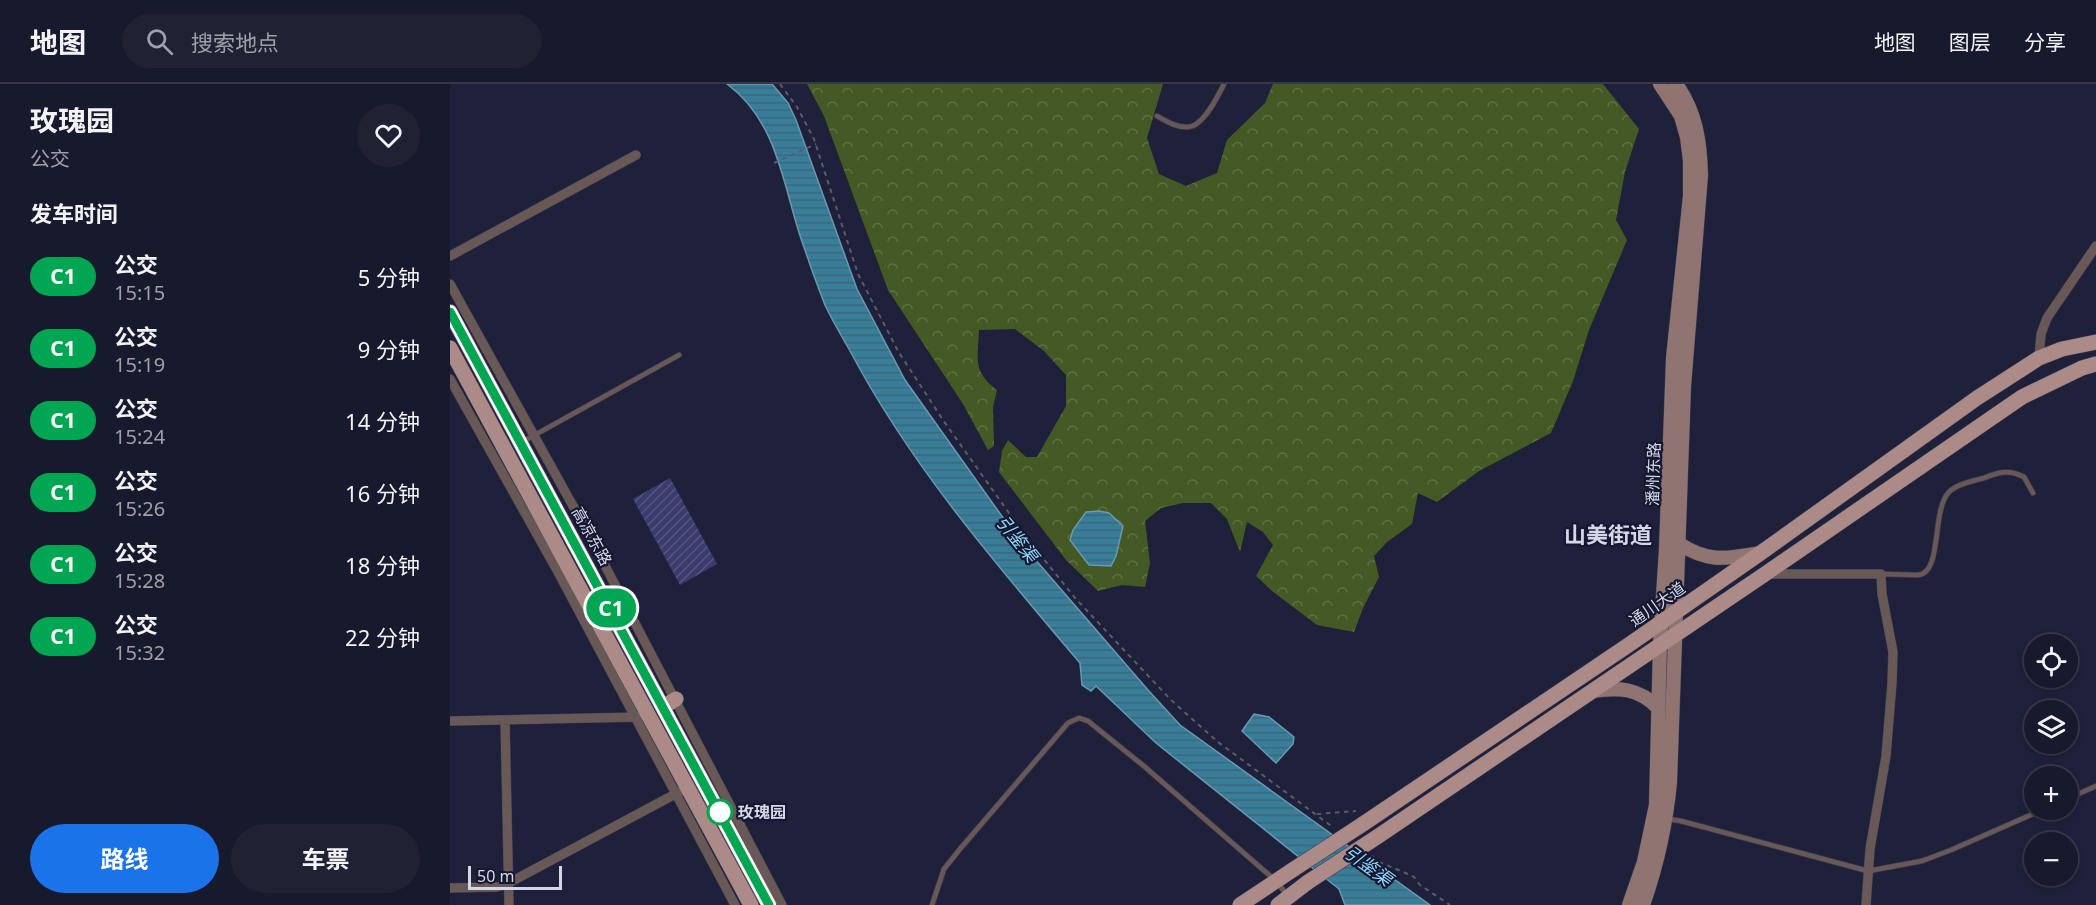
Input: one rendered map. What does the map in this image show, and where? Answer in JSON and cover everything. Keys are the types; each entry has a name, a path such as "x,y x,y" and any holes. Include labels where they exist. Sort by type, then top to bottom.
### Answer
{"main road":[{"name":"潘州东路","path":"1643,905 1661,845 1658,770 1660,643 1673,358 1690,196 1687,137 1681,116 1660,84"},
{"name":"潘州东路","path":"1629,905 1660,819 1673,735 1684,386 1701,175 1696,123 1690,107 1676,84"},
{"name":"高凉东路","path":"450,312 527,439 656,710 682,790 751,905"},
{"name":"通川大道","path":"1240,905 1294,869 1361,817 1677,612 1977,398 2039,358 2062,349 2096,342"},
{"name":"高凉东路","path":"450,348 468,398 562,569 656,710 698,757 745,846 769,905"},
{"name":"通川大道","path":"1283,901 2022,397 2082,368 2096,364"},
{"path":"1788,533 1800,548"},
{"path":"1678,543 1691,551 1712,558 1762,552"},
{"path":"1592,691 1612,688 1627,689 1651,700 1658,708"}],"street":[{"path":"450,256 636,155"},
{"path":"2039,358 2041,334 2048,318 2096,246"},
{"path":"450,284 527,439"},
{"path":"450,379 468,398"},
{"path":"1765,574 1881,574 1882,594 1893,652 1892,683 1886,756 1870,849 1866,905"},
{"path":"450,721 505,720 656,710"},
{"path":"505,720 508,905"},
{"path":"450,888 497,887 508,883 682,790 735,905"},
{"path":"745,846 783,905"}],"lane":[{"path":"1156,116 1182,127 1191,128 1196,125 1219,95 1224,84"},
{"path":"527,439 679,355"},
{"path":"1881,574 1918,575 1929,571 1933,559 1940,510 1944,499 1953,489 1998,472 2010,471 2024,477 2033,493"},
{"path":"932,905 944,869 1068,723 1079,718 1088,721 1145,766 1276,881 1283,901"},
{"path":"2078,794 2096,786"},
{"path":"1660,819 1681,821 1770,843 1868,871 1922,861 2024,818"}],"path":[{"path":"780,84 797,107 816,144 858,274 898,351 943,420 1026,537 1076,599 1170,699 1218,742 1341,833"},
{"path":"774,163 816,144"},
{"path":"1315,814 1361,817"},
{"path":"1370,855 1379,862 1399,868 1450,905"}],"green space":[{"path":"807,84 1163,84 1147,138 1159,174 1186,186 1217,173 1227,140 1265,103 1273,84 1603,84 1639,129 1625,172 1616,220 1627,240 1589,330 1573,381 1551,433 1479,471 1437,502 1418,493 1412,524 1387,542 1374,556 1379,577 1354,632 1317,625 1272,591 1256,576 1273,545 1263,532 1247,522 1240,552 1227,519 1211,503 1183,503 1161,508 1145,521 1150,563 1145,587 1122,585 1098,591 1066,560 999,472 1002,451 1008,440 1026,457 1037,457 1066,406 1066,375 1044,351 1015,329 979,330 978,364 984,377 997,390 993,407 994,446 988,450 963,404 888,290 824,116"}],"water":[{"name":"引鉴渠","path":"727,84 772,84 788,103 857,289 905,380 1021,543 1180,725 1430,905 1345,905 1339,889 1156,743 1096,686 1091,691 1082,685 1080,663 956,512 899,433 873,392 825,305 770,139 745,100"},
{"path":"1086,512 1109,513 1123,526 1116,556 1111,566 1089,565 1070,540 1073,530"},
{"path":"1254,714 1269,717 1294,737 1293,744 1276,763 1242,731"}],"building":[{"path":"670,478 717,564 680,585 633,499"}],"bus line":[{"name":"C1","path":"450,312 769,905"}],"place":[{"name":"玫瑰园","path":"720,812"}],"district":[{"name":"山美街道","path":"1608,535"}]}
